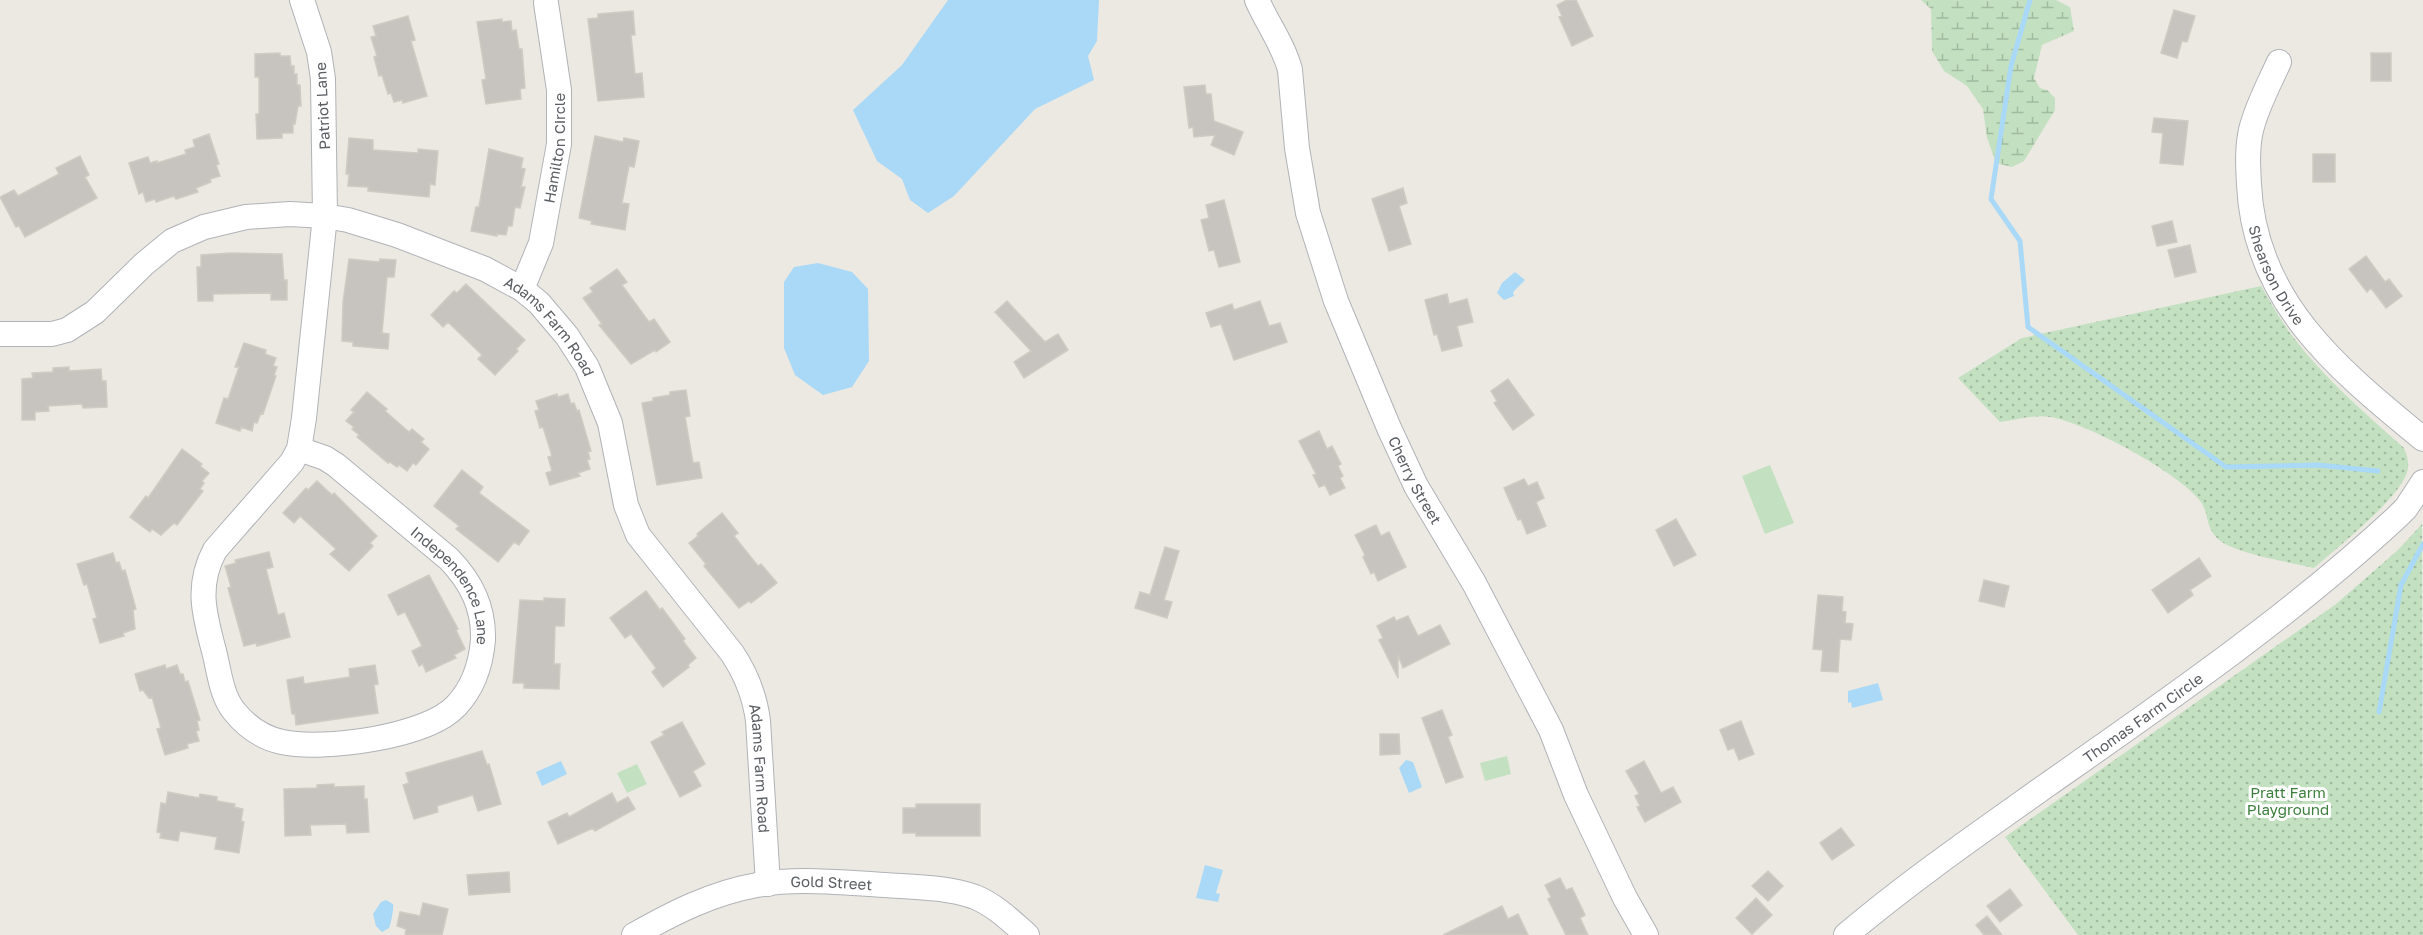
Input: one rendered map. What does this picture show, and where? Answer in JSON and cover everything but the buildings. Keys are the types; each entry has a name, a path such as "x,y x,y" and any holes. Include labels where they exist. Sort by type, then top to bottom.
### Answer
{"street":[{"name":"Patriot Lane","path":"302,0 319,52 323,79 324,216"},
{"name":"Cherry Street","path":"1257,0 1290,70 1297,148 1308,213 1336,301 1416,486 1474,583 1551,730 1576,795 1625,898 1646,935"},
{"name":"Hamilton Circle","path":"522,289 541,243 559,144 559,90 546,3"},
{"name":"Shearson Drive","path":"2279,62 2258,107 2248,145 2249,202 2256,238 2287,304 2331,359 2350,379 2423,439"},
{"name":"Adams Farm Road","path":"0,334 52,334 67,330 80,323 172,241 197,229 246,217 324,216 348,220 397,235 485,269 522,289 539,303 567,336 587,367 610,423 626,505 638,535 732,653 742,669 756,704 768,884"},
{"name":"Independence Lane","path":"298,449 315,454 336,465 449,559 464,575 474,592 481,612 483,632 482,652 477,672 468,691 455,707 436,721 415,730 355,741 300,745 281,742 252,728 234,711 228,701 202,602 202,586 207,563 226,536 283,475 298,449 304,418 324,216"},
{"name":"Thomas Farm Circle","path":"1846,935 1918,876 2075,765 2328,579 2402,513 2423,482"},
{"name":"Gold Street","path":"634,935 674,913 711,897 768,884 805,882 874,884 959,893 977,898 1027,935"}],"green space":[{"path":"1921,0 2056,0 2070,7 2074,31 2042,45 2034,78 2040,88 2047,90 2055,98 2055,110 2024,161 2012,167 1996,163 1987,138 1983,109 1967,86 1944,71 1932,51 1931,9"},
{"path":"2261,286 2284,325 2305,352 2346,395 2404,448 2407,458 2406,475 2390,498 2314,568 2250,553 2226,544 2218,539 2211,530 2201,502 2190,490 2153,464 2108,438 2066,421 2038,416 2000,422 1958,378 2022,338"},
{"path":"1770,465 1794,523 1765,534 1742,476"},
{"name":"Pratt Farm Playground","path":"2422,524 2423,935 2078,935 2005,837 2336,604 2398,550"},
{"path":"1507,756 1511,774 1485,781 1480,763"},
{"path":"637,764 647,784 627,793 617,773"}],"water":[{"path":"948,0 1099,0 1097,41 1088,56 1094,80 1035,109 954,196 928,213 910,200 902,179 877,161 853,110 902,65"},
{"path":"818,263 852,272 868,289 869,361 852,387 823,395 795,375 784,348 784,282 794,267"},
{"path":"1515,272 1525,280 1513,292 1514,296 1504,300 1497,293 1502,283"},
{"path":"1878,683 1883,700 1852,708 1851,702 1848,703 1848,691"},
{"path":"1406,760 1413,762 1422,787 1409,793 1399,768"},
{"path":"561,761 567,774 542,786 536,772"},
{"path":"1205,865 1223,870 1216,893 1220,894 1218,902 1196,898"},
{"path":"386,900 393,904 393,912 389,928 382,932 376,926 373,914 381,902"}],"waterway":[{"path":"2030,0 2011,66 1991,199 2020,241 2028,327 2226,467 2318,465 2378,471"},
{"path":"2379,712 2401,585 2423,544"}]}
